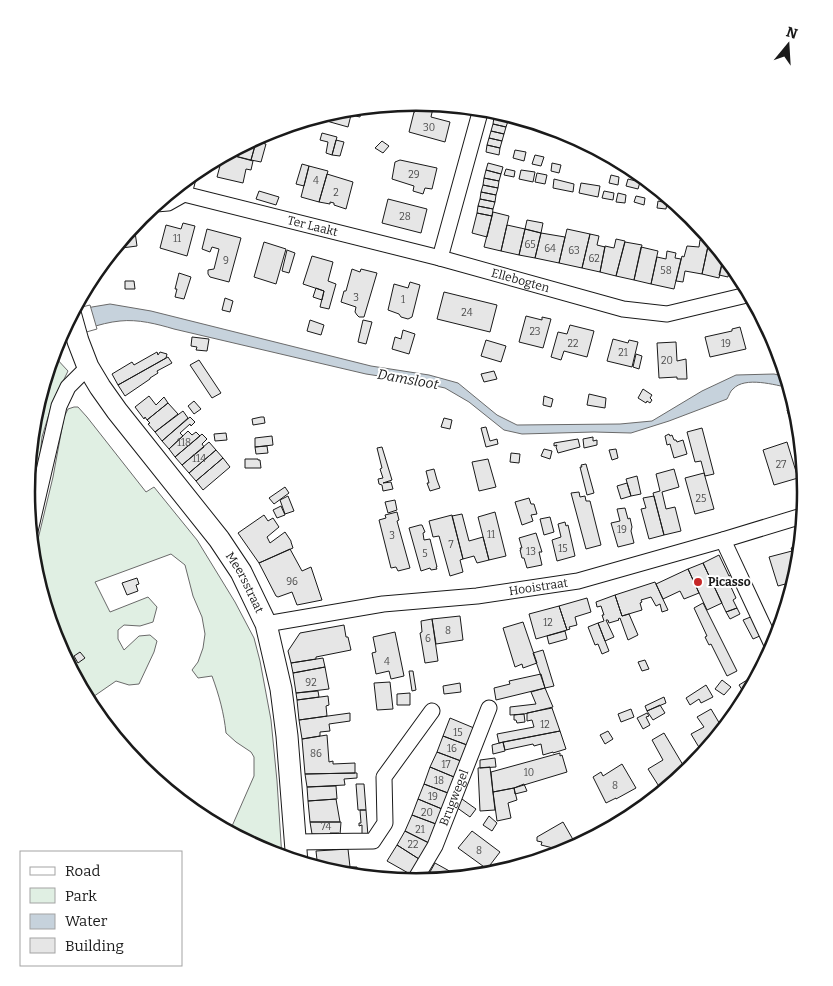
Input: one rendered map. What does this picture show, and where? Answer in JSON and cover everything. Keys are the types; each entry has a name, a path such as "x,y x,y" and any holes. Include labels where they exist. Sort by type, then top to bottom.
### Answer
{"main road":[{"name":"Meersstraat","path":"74,325 88,367 100,387 219,539 241,572 266,624 282,698 297,852"}],"street":[{"path":"440,258 479,117"},
{"path":"167,204 184,194 185,189"},
{"name":"Ter Laakt","path":"184,194 440,258"},
{"name":"Ellebogten","path":"440,258 622,309 667,314 743,296"},
{"path":"36,507 59,406 68,387 88,367"},
{"name":"Hooistraat","path":"266,624 383,604 477,596 578,581 797,517"},
{"path":"723,540 769,638"},
{"name":"Brugwegel","path":"418,874 435,846 489,708"},
{"name":"Meersstraat","path":"297,852 372,841 385,823 384,777 432,711"}],"green space":[{"path":"59,361 68,371 52,404 42,437 36,474 42,419"},
{"path":"78,407 146,492 154,487 197,540 235,602 254,638 271,720 281,849 232,826 254,776 254,757 251,752 226,733 221,704 212,676 198,678 192,670 198,662 205,634 202,617 193,596 185,565 171,554 95,582 110,612 148,597 157,607 153,622 140,626 124,625 118,630 118,639 124,650 139,636 150,635 157,641 139,684 129,685 116,681 94,696 74,662 55,616 42,567 38,540 53,477 64,417 68,409"}],"water":[{"name":"Damsloot","path":"110,304 151,311 371,366 429,375 458,383 497,415 517,425 620,424 652,421 702,391 736,375 780,375 783,387 760,382 738,385 732,390 727,399 631,433 522,434 504,430 469,402 445,388 366,374 141,321 112,322 69,335 82,310"}],"pier":[{"path":"90,305 97,329 68,337 74,324 83,307"}],"building":[{"path":"415,112 432,112 431,117 450,122 445,142 409,132"},
{"path":"350,118 348,127 329,122"},
{"path":"494,120 508,122 506,127 493,124"},
{"path":"493,124 506,127 504,134 491,131"},
{"path":"491,131 504,134 502,141 489,138"},
{"path":"322,133 337,137 332,155 326,153 328,142 320,140"},
{"path":"489,138 502,141 500,148 487,145"},
{"path":"336,140 344,142 340,156 332,155"},
{"path":"382,141 389,146 383,153 375,148"},
{"path":"266,144 261,162 251,160 254,148"},
{"path":"487,145 500,148 499,155 486,152"},
{"path":"254,148 251,160 238,157"},
{"path":"515,150 526,152 524,161 513,158"},
{"path":"535,155 544,157 541,166 532,164"},
{"path":"237,157 253,161 251,170 246,169 243,183 217,177 220,167"},
{"path":"400,160 437,168 432,189 425,188 423,194 413,191 414,186 392,179 395,162"},
{"path":"488,163 503,167 501,174 486,170"},
{"path":"552,163 561,165 559,173 551,171"},
{"path":"302,164 309,166 304,186 296,184"},
{"path":"309,166 328,171 319,202 301,197"},
{"path":"506,169 515,171 514,177 504,175"},
{"path":"486,170 501,174 499,181 484,178"},
{"path":"521,170 535,172 533,182 519,179"},
{"path":"537,173 547,175 545,184 535,182"},
{"path":"327,174 353,182 346,209 334,205 334,203 319,202"},
{"path":"611,175 619,177 618,185 609,183"},
{"path":"484,178 499,181 498,188 483,185"},
{"path":"554,179 574,184 573,192 553,188"},
{"path":"628,179 640,184 638,189 626,186"},
{"path":"581,183 600,186 598,197 579,193"},
{"path":"483,185 498,188 496,195 481,192"},
{"path":"259,191 279,197 276,205 256,199"},
{"path":"604,191 614,193 613,200 602,198"},
{"path":"481,192 496,195 495,202 480,199"},
{"path":"618,193 626,195 625,203 616,202"},
{"path":"636,196 645,198 644,205 634,202"},
{"path":"388,199 427,209 421,233 382,223"},
{"path":"480,199 495,202 493,209 478,206"},
{"path":"658,201 667,205 666,209 657,208"},
{"path":"478,206 493,209 492,216 477,213"},
{"path":"493,212 509,216 501,251 484,247"},
{"path":"477,213 492,216 487,237 472,233"},
{"path":"527,220 543,223 541,233 525,229"},
{"path":"183,223 195,226 187,256 160,248 166,225 181,229"},
{"path":"507,225 525,229 519,255 501,251"},
{"path":"207,229 241,238 229,282 210,277 208,274 208,270 214,269 219,249 212,247 210,252 202,249"},
{"path":"525,229 541,233 535,258 519,255"},
{"path":"567,229 590,234 582,268 559,263"},
{"path":"541,233 565,237 559,263 535,258"},
{"path":"590,234 599,236 597,245 605,247 600,272 582,268"},
{"path":"135,235 137,246 125,248"},
{"path":"616,239 625,241 616,276 600,272 605,246 614,248"},
{"path":"700,240 708,247 702,274 685,271 683,282 676,281 682,256 684,257 687,246 699,247"},
{"path":"264,242 286,249 276,284 254,277"},
{"path":"625,242 642,245 634,280 616,276"},
{"path":"641,247 658,251 651,284 634,280"},
{"path":"708,247 722,265 719,278 702,274"},
{"path":"287,250 295,253 289,273 282,271"},
{"path":"667,251 676,253 675,258 681,259 674,289 651,284 657,257 666,259"},
{"path":"312,256 333,262 328,281 336,284 329,309 320,307 324,291 303,284"},
{"path":"722,264 729,274 728,277 719,275"},
{"path":"352,269 360,272 361,269 377,273 364,317 357,315 355,312 356,307 341,302"},
{"path":"179,273 191,277 184,299 175,297"},
{"path":"125,281 134,281 135,289 125,289"},
{"path":"410,282 420,285 412,317 408,319 388,310 394,284 408,288"},
{"path":"316,288 324,291 322,300 313,297"},
{"path":"444,292 497,305 490,332 437,319"},
{"path":"225,298 233,301 230,312 222,310"},
{"path":"526,316 542,320 542,317 551,319 543,348 519,342"},
{"path":"310,320 324,325 321,335 307,331"},
{"path":"363,320 372,322 366,344 358,342"},
{"path":"570,325 594,331 587,357 564,351 561,360 551,357 558,332 567,334"},
{"path":"740,327 746,349 710,357 705,337 732,331 732,329"},
{"path":"403,330 415,334 409,354 392,349 395,337 401,339"},
{"path":"192,337 209,339 207,351 196,350 197,347 191,346"},
{"path":"613,339 628,343 629,340 638,342 632,367 607,361"},
{"path":"486,340 506,346 501,362 481,356"},
{"path":"676,342 677,361 686,359 687,379 677,379 677,377 659,378 657,343"},
{"path":"157,352 158,355 160,352 167,354 166,358 118,385 112,374 132,362 134,365"},
{"path":"636,354 642,356 639,369 633,367"},
{"path":"168,357 172,363 157,371 158,373 125,396 118,385"},
{"path":"199,360 221,393 212,398 190,365"},
{"path":"494,371 497,379 484,382 481,374"},
{"path":"643,389 652,395 650,403 647,401 646,403 638,398"},
{"path":"589,394 606,398 605,408 587,405"},
{"path":"149,396 156,405 164,397 168,403 147,420 145,417 144,419 135,407"},
{"path":"544,396 553,399 551,407 543,405"},
{"path":"194,401 201,409 194,414 188,406"},
{"path":"168,403 178,414 155,432 147,420"},
{"path":"183,411 188,418 162,441 155,432"},
{"path":"190,417 195,422 180,433 183,436 169,449 162,441"},
{"path":"264,417 265,423 253,425 252,419"},
{"path":"444,418 452,420 450,429 441,427"},
{"path":"486,427 490,441 497,439 498,444 486,447 481,428"},
{"path":"702,428 714,474 705,476 701,461 695,462 687,432"},
{"path":"188,431 192,435 196,432 200,436 175,457 169,449"},
{"path":"226,433 227,440 215,441 214,434"},
{"path":"202,434 207,439 202,444 204,447 182,465 175,457"},
{"path":"669,434 677,442 683,440 687,454 674,458 670,444 667,445 665,436"},
{"path":"272,436 273,445 255,447 255,438"},
{"path":"593,437 593,441 597,440 597,445 584,448 583,439"},
{"path":"578,439 580,447 558,453 557,445 554,446 554,443"},
{"path":"209,442 216,450 189,473 182,465"},
{"path":"787,442 797,478 774,485 763,450"},
{"path":"267,446 268,453 256,454 255,447"},
{"path":"382,447 392,480 383,483 391,482 393,489 383,491 378,479 383,478 377,448"},
{"path":"544,449 552,451 550,459 541,456"},
{"path":"616,449 618,458 612,460 609,450"},
{"path":"216,450 223,458 196,481 189,473"},
{"path":"511,453 520,454 519,463 510,462"},
{"path":"223,458 230,467 203,490 196,481"},
{"path":"245,459 260,460 261,468 245,468"},
{"path":"488,459 496,487 479,491 472,462"},
{"path":"586,464 594,493 587,495 580,467"},
{"path":"434,469 440,488 430,491 426,471"},
{"path":"674,469 679,487 662,492 666,509 675,507 681,531 664,535 653,493 660,491 656,474"},
{"path":"704,473 714,509 695,514 685,478"},
{"path":"637,476 641,494 631,496 626,479"},
{"path":"627,483 631,496 621,499 617,486"},
{"path":"285,487 289,493 274,504 269,498"},
{"path":"579,492 580,497 585,496 586,501 590,501 601,545 586,549 571,493"},
{"path":"288,496 294,511 285,514 280,500"},
{"path":"654,496 664,535 649,539 641,509 646,508 643,498"},
{"path":"529,498 531,504 534,504 537,514 531,515 533,521 522,525 515,502"},
{"path":"395,500 397,510 388,513 385,502"},
{"path":"281,506 285,515 277,518 273,510"},
{"path":"625,508 628,519 630,518 634,543 618,547 611,523 620,521 617,509"},
{"path":"397,512 399,520 397,521 410,568 398,571 396,567 391,568 379,520 386,518 385,515"},
{"path":"495,512 506,556 489,560 478,517"},
{"path":"462,514 469,541 483,537 489,560 477,563 474,556 463,559 452,516"},
{"path":"264,515 268,521 273,518 279,527 267,537 270,543 285,532 293,548 259,563 238,533"},
{"path":"452,515 463,559 460,560 463,572 450,576 439,536 433,537 429,521"},
{"path":"550,517 554,532 544,535 540,519"},
{"path":"565,522 566,526 568,525 575,556 557,561 552,540 561,537 558,524"},
{"path":"422,525 425,532 423,533 424,540 430,539 437,569 431,570 430,568 421,571 409,528"},
{"path":"536,533 542,552 539,552 542,565 527,568 524,558 522,558 519,538"},
{"path":"794,547 787,584 778,586 769,557 792,551 791,548"},
{"path":"290,549 302,571 311,567 322,600 297,605 292,592 276,596 259,563"},
{"path":"719,555 729,576 733,574 737,584 731,587 736,598 733,600 737,608 726,612 703,563"},
{"path":"703,563 722,603 707,610 688,569"},
{"path":"688,569 699,593 684,599 680,591 663,599 656,584"},
{"path":"137,578 139,584 136,585 138,591 127,595 122,583"},
{"path":"655,582 668,610 662,612 660,604 656,606 651,597 641,600 642,610 622,616 615,595"},
{"path":"615,595 622,616 629,614 638,635 628,640 620,618 609,623 606,620 614,637 605,641 598,623 604,621 602,615 604,615 601,606 597,607 596,602"},
{"path":"587,598 591,612 575,617 577,625 569,627 570,629 567,630 559,606"},
{"path":"703,603 737,671 727,676 711,644 709,645 705,637 707,636 694,608"},
{"path":"559,606 567,630 536,639 529,614"},
{"path":"737,608 740,614 730,619 726,612"},
{"path":"460,616 463,640 436,644 432,619"},
{"path":"753,616 762,635 753,639 743,620"},
{"path":"432,619 438,661 425,663 420,633 422,632 421,621"},
{"path":"523,622 537,663 523,668 522,664 515,667 503,628"},
{"path":"598,623 609,651 602,654 598,644 595,645 588,627"},
{"path":"344,625 351,650 291,663 288,651 300,633"},
{"path":"565,631 567,639 549,644 547,636"},
{"path":"395,632 404,676 391,679 389,671 376,674 372,653 376,652 373,637"},
{"path":"543,650 554,686 545,688 533,653"},
{"path":"80,652 85,658 78,663 74,656"},
{"path":"323,658 325,667 293,673 291,663"},
{"path":"645,660 649,669 642,671 638,662"},
{"path":"325,667 329,689 296,693 293,673"},
{"path":"409,671 413,671 416,690 412,691"},
{"path":"541,674 545,688 496,700 494,688 510,684 509,681"},
{"path":"750,678 743,691 739,685"},
{"path":"722,680 731,687 724,695 715,689"},
{"path":"390,682 393,709 377,710 374,683"},
{"path":"460,683 461,692 444,694 443,686"},
{"path":"706,685 713,697 701,703 699,699 690,705 686,698"},
{"path":"545,688 553,707 524,714 510,715 510,707 536,704 531,692"},
{"path":"318,691 319,697 297,700 296,693"},
{"path":"410,693 410,705 397,705 397,694"},
{"path":"328,696 327,716 299,720 297,700"},
{"path":"664,697 666,703 647,711 645,706"},
{"path":"660,705 665,713 653,720 647,711"},
{"path":"552,708 560,731 499,743 497,734 534,727 532,720 527,721 527,713"},
{"path":"631,709 634,717 621,722 618,714"},
{"path":"711,709 720,724 700,748 691,734 704,727 697,717"},
{"path":"350,713 350,721 329,724 330,731 320,732 320,736 302,739 299,720"},
{"path":"647,713 649,716 646,717 650,725 643,729 637,718"},
{"path":"524,714 525,722 517,723 514,720 514,715"},
{"path":"450,718 474,728 467,745 443,736"},
{"path":"560,731 566,749 543,755 541,744 505,750 503,742"},
{"path":"608,731 613,739 605,744 600,735"},
{"path":"664,733 683,766 659,787 648,769 663,760 652,740"},
{"path":"327,735 329,762 333,761 333,764 355,763 355,773 305,774 302,739"},
{"path":"443,736 467,745 461,761 437,752"},
{"path":"503,742 505,751 493,754 492,745"},
{"path":"437,752 461,761 454,777 430,767"},
{"path":"560,753 567,772 514,788 493,792 491,772"},
{"path":"495,758 496,767 480,768 480,760"},
{"path":"622,764 636,788 606,803 593,777 601,772 603,776"},
{"path":"430,767 454,777 448,793 424,784"},
{"path":"490,767 495,810 480,811 478,768"},
{"path":"357,773 357,778 344,779 345,785 307,787 305,774"},
{"path":"356,784 364,784 366,810 358,810"},
{"path":"424,784 448,793 442,809 418,799"},
{"path":"524,784 527,791 515,794 514,788"},
{"path":"336,786 337,799 308,801 307,787"},
{"path":"514,788 517,800 508,803 511,818 497,821 493,792"},
{"path":"336,799 340,822 310,822 308,801"},
{"path":"418,799 442,809 436,824 412,815"},
{"path":"462,799 476,809 470,817 456,807"},
{"path":"360,810 366,810 368,836 362,836 362,825 359,826 359,823 361,823"},
{"path":"412,815 436,824 429,843 405,831"},
{"path":"489,816 497,823 492,831 483,825"},
{"path":"310,822 341,822 340,835 339,833 330,833 330,835 312,834"},
{"path":"563,822 573,840 554,848 541,845 542,842 537,841 537,837"},
{"path":"405,831 429,843 419,859 397,845"},
{"path":"472,831 500,852 488,867 485,868 458,848"},
{"path":"397,845 419,859 410,874 387,861"},
{"path":"348,849 350,867 357,867 357,869 317,862 316,851"},
{"path":"435,863 452,873 441,874 429,874"}],"place":[{"name":"Picasso","path":"698,582"}]}
